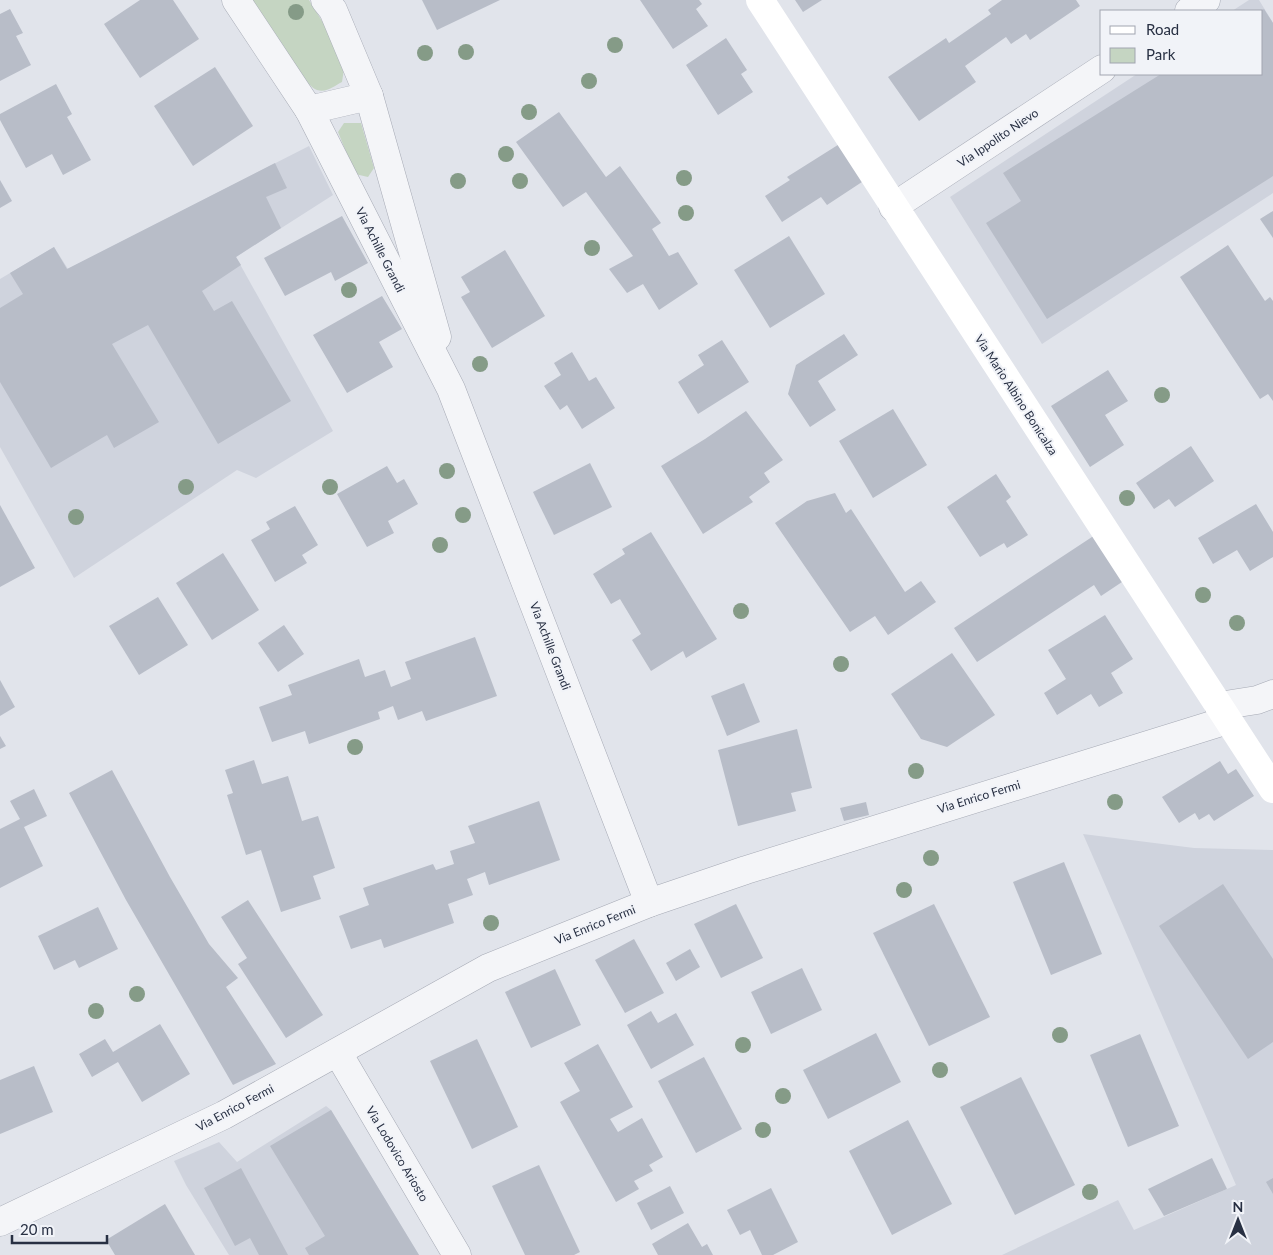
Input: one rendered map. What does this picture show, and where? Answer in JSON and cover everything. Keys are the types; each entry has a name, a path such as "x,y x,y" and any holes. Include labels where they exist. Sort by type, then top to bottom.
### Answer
{"main road":[{"name":"Via Mario Albino Bonicalza","path":"760,0 1273,789"}],"street":[{"name":"Via Achille Grandi","path":"236,0 309,110 451,389 649,903"},
{"name":"Via Achille Grandi","path":"325,0 333,10 369,96 451,389"},
{"path":"1191,10 1206,0"},
{"name":"Via Ippolito Nievo","path":"894,208 1100,70"},
{"path":"309,110 369,96"},
{"name":"Via Enrico Fermi","path":"0,1222 224,1115 488,968 649,903 756,867 1229,720 1257,700 1273,694"},
{"path":"1229,720 1262,710 1273,702"},
{"name":"Via Lodovico Ariosto","path":"338,1053 457,1255"}],"shaded area":[{"path":"1249,0 1259,0 1273,23 1273,193 1042,344 950,197 1135,75 1263,75 1263,10 1234,10"},
{"path":"309,146 333,195 236,257 333,431 256,478 237,470 74,578 0,447 0,279 54,247 68,269"},
{"path":"1083,834 1194,848 1273,850 1273,1255 1002,1255 1118,1200 1134,1230 1236,1185"},
{"path":"326,1106 331,1110 419,1255 229,1255 186,1185 174,1161 219,1142 237,1162"}],"green space":[{"path":"251,0 309,0 330,34 344,69 342,82 324,91 317,90 310,85 292,64"},
{"path":"344,123 361,123 374,168 368,177 355,174 338,132"}],"building":[{"path":"140,0 173,0 199,39 140,78 104,24"},
{"path":"422,0 500,0 437,30"},
{"path":"640,0 699,0 702,4 696,9 708,26 673,49"},
{"path":"795,0 822,0 803,12"},
{"path":"1002,0 1076,0 1080,6 1030,40 1026,34 1011,44 1006,37 965,66 976,82 919,121 888,77 946,38 949,43 991,14 988,10"},
{"path":"10,9 23,33 16,36 31,65 0,81 0,14"},
{"path":"1264,9 1273,23 1273,176 1047,319 986,223 1021,201 1003,173 1159,75 1263,75 1262,10"},
{"path":"726,38 747,70 741,74 753,92 718,115 686,65"},
{"path":"215,67 253,126 193,166 154,106"},
{"path":"56,84 72,114 67,117 91,160 63,175 52,154 26,168 0,120 0,114"},
{"path":"559,112 606,177 620,166 661,223 652,229 669,256 678,252 698,284 659,310 643,284 627,293 609,269 633,256 586,192 563,207 516,142"},
{"path":"841,143 865,180 827,205 821,197 782,222 765,196 790,180 787,177"},
{"path":"275,163 287,188 266,197 281,228 236,257 241,265 202,291 214,311 232,301 291,401 218,444 148,325 112,344 159,422 114,448 107,435 51,468 0,382 0,308 23,294 10,273 54,247 67,269"},
{"path":"0,180 12,201 0,208"},
{"path":"1273,211 1273,238 1260,219"},
{"path":"342,216 368,263 335,281 331,272 285,296 264,258"},
{"path":"789,236 825,294 770,328 734,270"},
{"path":"1228,245 1265,301 1270,297 1273,301 1273,401 1268,394 1260,399 1180,277"},
{"path":"505,250 545,316 492,348 461,297 470,292 461,277"},
{"path":"382,296 402,329 379,342 393,367 347,393 313,335"},
{"path":"844,334 858,355 818,381 836,410 810,427 788,394 796,365"},
{"path":"722,340 749,382 698,414 678,382 704,365 698,355"},
{"path":"572,352 589,381 596,377 615,408 582,429 567,405 560,410 544,386 561,375 554,363"},
{"path":"1108,370 1128,401 1105,415 1124,445 1090,467 1051,406"},
{"path":"893,409 927,465 873,498 839,441"},
{"path":"746,411 783,460 764,473 770,482 749,497 753,502 703,534 661,466"},
{"path":"1191,446 1214,481 1175,507 1169,499 1154,509 1136,483"},
{"path":"590,463 612,507 554,535 533,492"},
{"path":"387,466 397,483 404,479 418,504 388,521 394,533 367,547 337,494"},
{"path":"996,474 1011,497 1006,501 1028,535 1007,548 1004,543 980,557 947,507"},
{"path":"835,493 846,513 851,509 905,592 921,581 936,602 888,635 875,616 850,632 775,523 807,501"},
{"path":"1256,504 1273,532 1273,557 1250,571 1237,550 1213,564 1198,538"},
{"path":"0,505 35,568 0,587"},
{"path":"295,506 318,545 302,555 307,563 275,582 251,540 270,529 266,522"},
{"path":"651,532 717,639 686,658 683,651 651,671 632,640 641,634 620,599 611,604 593,574 625,554 622,549"},
{"path":"1095,535 1125,580 1101,596 1094,585 977,662 954,628"},
{"path":"223,553 259,610 212,640 176,583"},
{"path":"158,597 188,645 139,675 109,626"},
{"path":"1105,615 1133,659 1111,673 1123,693 1099,707 1091,694 1057,715 1044,693 1066,679 1048,650"},
{"path":"284,625 304,654 278,672 258,643"},
{"path":"475,637 497,696 426,721 422,711 398,720 393,706 378,712 380,719 309,744 305,731 272,742 259,707 292,695 288,685 359,659 365,677 385,670 391,687 411,679 405,662"},
{"path":"952,653 995,715 947,747 921,739 891,694"},
{"path":"0,680 15,707 0,716"},
{"path":"744,683 760,722 727,736 711,696"},
{"path":"797,729 812,788 791,793 796,811 738,826 718,750"},
{"path":"0,736 6,746 0,749"},
{"path":"254,760 262,784 288,776 302,821 318,816 335,868 313,876 321,899 281,912 261,850 246,855 227,795 233,793 225,770"},
{"path":"1220,761 1228,774 1236,769 1254,796 1214,821 1209,814 1199,820 1195,813 1179,823 1162,797"},
{"path":"112,770 209,944 238,978 226,987 276,1064 233,1085 126,900 69,793"},
{"path":"34,789 47,816 24,827 43,866 0,888 0,829 20,819 10,801"},
{"path":"539,801 560,860 489,885 485,872 467,879 473,895 448,904 454,923 384,948 381,939 351,949 339,916 369,905 363,888 433,864 436,870 454,864 450,851 475,843 468,826"},
{"path":"866,802 869,815 844,821 840,808"},
{"path":"1064,862 1102,954 1051,975 1013,882"},
{"path":"1223,884 1273,959 1273,1042 1248,1059 1159,926"},
{"path":"248,900 323,1015 286,1038 238,964 247,958 221,917"},
{"path":"736,904 763,958 721,978 694,924"},
{"path":"934,904 990,1017 929,1046 873,933"},
{"path":"98,907 118,949 79,968 75,960 54,970 38,936"},
{"path":"634,939 664,993 625,1013 595,960"},
{"path":"690,949 700,967 676,981 666,963"},
{"path":"802,968 822,1010 771,1034 751,992"},
{"path":"555,969 581,1025 531,1048 505,992"},
{"path":"651,1011 658,1023 676,1013 694,1045 651,1069 627,1025"},
{"path":"160,1024 190,1074 142,1102 118,1062 92,1077 79,1054 105,1039 113,1052"},
{"path":"876,1033 901,1082 828,1119 803,1070"},
{"path":"1140,1034 1179,1126 1128,1147 1090,1055"},
{"path":"477,1039 518,1127 472,1149 430,1061"},
{"path":"598,1044 633,1107 610,1119 618,1132 642,1118 663,1157 649,1165 653,1171 634,1181 639,1189 616,1202 560,1102 580,1091 564,1063"},
{"path":"704,1057 742,1129 696,1153 658,1081"},
{"path":"34,1066 53,1112 0,1134 0,1080"},
{"path":"1021,1077 1075,1185 1015,1215 960,1107"},
{"path":"331,1110 419,1255 309,1255 305,1248 325,1236 270,1146"},
{"path":"908,1120 952,1204 892,1235 849,1151"},
{"path":"1212,1158 1227,1189 1164,1216 1148,1189"},
{"path":"539,1165 580,1252 574,1255 525,1255 492,1186"},
{"path":"241,1168 288,1255 259,1255 250,1238 235,1246 204,1188"},
{"path":"1273,1178 1273,1194 1266,1182"},
{"path":"670,1186 684,1213 651,1230 637,1203"},
{"path":"771,1188 798,1242 773,1255 762,1255 750,1230 740,1235 727,1210"},
{"path":"165,1204 195,1255 115,1255 106,1240"},
{"path":"688,1223 702,1247 707,1244 713,1255 658,1255 652,1244"}]}
